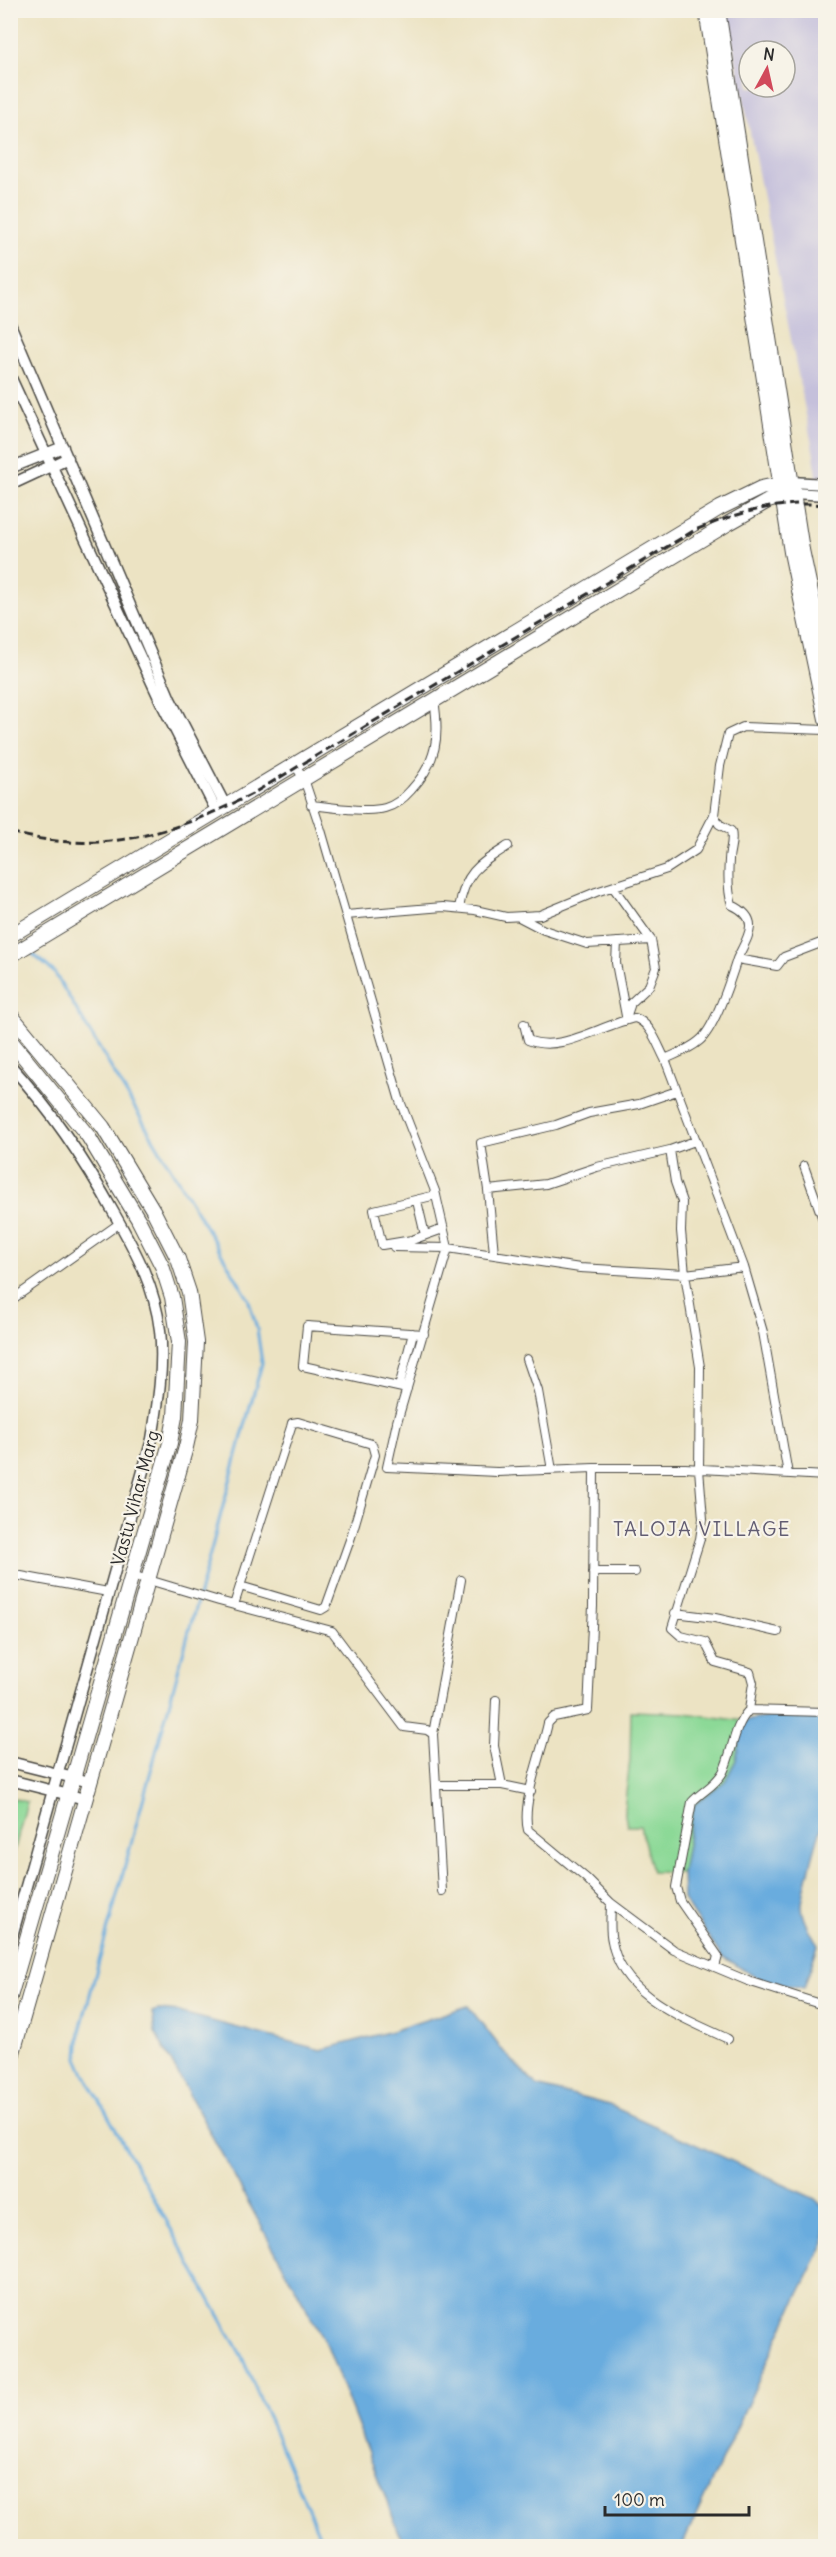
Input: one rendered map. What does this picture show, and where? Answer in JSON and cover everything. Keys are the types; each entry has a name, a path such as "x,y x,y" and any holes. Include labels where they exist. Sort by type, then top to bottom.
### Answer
{"main road":[{"path":"706,10 720,61 787,489 825,663"},
{"path":"718,10 720,61"},
{"path":"20,950 787,489"},
{"path":"787,489 791,552 825,719"},
{"path":"13,935 720,508 741,496 787,489"},
{"path":"10,1014 103,1127 168,1238 189,1292 196,1342 192,1420 149,1579 10,2063"},
{"name":"Vastu Vihar Marg","path":"10,1040 67,1108 93,1144 157,1254 172,1297 179,1342 175,1417 132,1575 10,1997"}],"street":[{"path":"10,324 171,699 222,810"},
{"path":"10,375 161,702 222,810"},
{"path":"10,468 63,447"},
{"path":"10,485 53,467 68,458"},
{"path":"787,489 825,484"},
{"path":"787,489 825,495"},
{"path":"311,805 345,809 384,808 400,801 424,776 433,759 438,726 434,700"},
{"path":"346,915 443,907 506,917 540,915 667,869 696,850 714,815 720,766 728,734 743,727 825,730"},
{"path":"295,765 304,779 400,1101 436,1195 448,1248 423,1334 403,1388"},
{"path":"666,1059 700,1041 727,990 737,959 749,936 750,918 745,911 732,905 729,894 728,863 734,841 731,831 719,824 714,815"},
{"path":"459,908 463,886 476,867 508,846"},
{"path":"613,887 651,940 656,968 649,986 630,1003 626,1018"},
{"path":"518,916 544,930 587,944 651,940"},
{"path":"737,959 777,966 784,957 825,941"},
{"path":"617,942 616,963 626,1018"},
{"path":"524,1024 528,1040 539,1044 567,1040 626,1018 640,1020 653,1036 666,1059 744,1267 763,1332 788,1474"},
{"path":"10,1065 79,1153 140,1262 154,1301 161,1360 152,1439 10,1943"},
{"path":"494,1253 481,1143 556,1125 590,1113 639,1104 677,1091"},
{"path":"488,1190 546,1184 597,1167 670,1150 695,1141"},
{"path":"670,1150 675,1182 682,1202 685,1274 700,1367 699,1469 703,1519 700,1539 672,1628 681,1636 705,1642 715,1662 750,1672 753,1683 750,1710 740,1720 727,1763 716,1783 692,1802 677,1872 676,1887 680,1901 718,1956 716,1967"},
{"path":"804,1166 825,1228"},
{"path":"436,1195 374,1210 382,1245 443,1229"},
{"path":"417,1201 425,1235"},
{"path":"10,1301 120,1223"},
{"path":"394,1247 448,1248 494,1253 580,1268 685,1274 744,1267"},
{"path":"403,1388 303,1366 307,1326 423,1334"},
{"path":"413,1333 387,1467 497,1472 594,1468 699,1469 825,1476"},
{"path":"527,1359 538,1391 552,1470"},
{"path":"234,1605 240,1586 292,1423 298,1422 372,1444 375,1455 351,1537 326,1607 321,1610 240,1586"},
{"path":"594,1468 588,1710 554,1717 548,1723 525,1820 528,1830 586,1878 611,1903 674,1950 748,1981 825,2006"},
{"path":"593,1572 635,1572"},
{"path":"10,1574 108,1592"},
{"path":"132,1575 332,1631 404,1727 427,1730 434,1734"},
{"path":"442,1892 434,1734 461,1580"},
{"path":"675,1613 715,1618 778,1632"},
{"path":"496,1700 494,1746 502,1785"},
{"path":"750,1710 825,1712"},
{"path":"10,1762 90,1782"},
{"path":"10,1780 85,1799"},
{"path":"437,1785 502,1785 531,1791"},
{"path":"611,1903 611,1940 617,1959 633,1984 657,2003 728,2039"}],"shaded area":[{"path":"726,11 825,11 825,539 814,455 743,99 797,99 797,39 737,39 737,66"}],"green space":[{"path":"631,1711 685,1713 743,1721 736,1760 725,1781 694,1805 682,1873 652,1872 640,1826 627,1826 624,1810 630,1760"},
{"path":"10,1798 27,1802 11,1864"}],"water":[{"path":"825,1715 825,1817 802,1900 806,1922 818,1945 804,1988 760,1980 721,1956 683,1899 682,1873 694,1805 725,1781 736,1760 743,1721 777,1716"},
{"path":"468,2006 504,2052 537,2086 609,2105 815,2199 825,2209 825,2242 682,2546 404,2546 327,2346 155,2032 152,2012 158,2010 178,2012 321,2050 392,2031"}],"waterway":[{"path":"28,950 54,972 248,1298 257,1329 262,1363 80,2031 78,2058 241,2355 324,2546"}],"railway":[{"path":"10,832 42,839 105,842 164,830 194,820 252,794 695,530 759,509 792,504 826,505"}],"district":[{"name":"TALOJA VILLAGE","path":"702,1528"}]}
